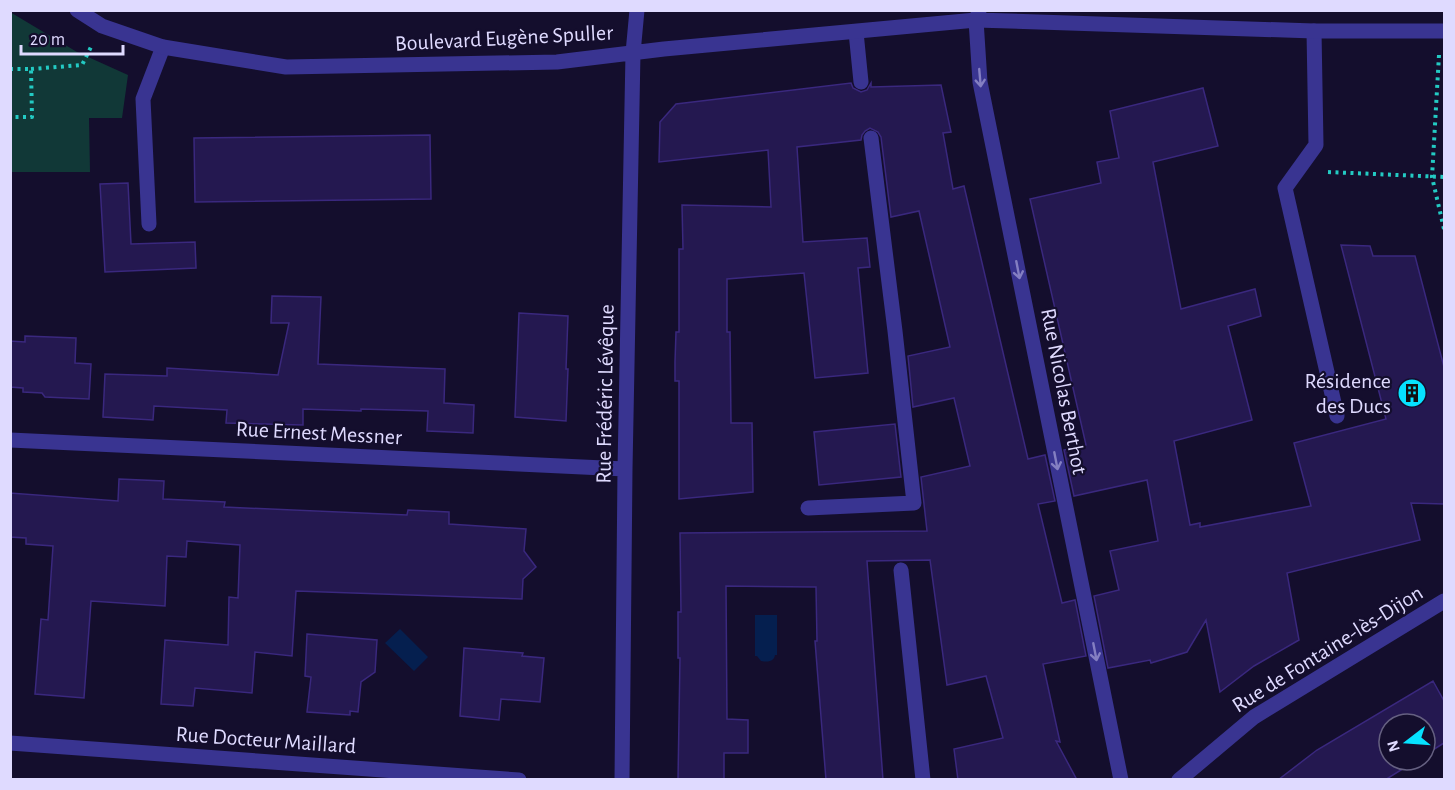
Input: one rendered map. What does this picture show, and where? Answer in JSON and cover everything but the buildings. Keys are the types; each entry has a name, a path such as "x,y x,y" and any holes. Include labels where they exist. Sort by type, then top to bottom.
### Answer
{"street":[{"name":"Boulevard Eugène Spuller","path":"76,10 102,27 163,47 286,67 557,62 856,32 977,15 1314,31 1442,31"},
{"name":"Rue Frédéric Lévêque","path":"622,780 633,53 637,10"},
{"name":"Rue Nicolas Berthot","path":"977,15 980,82 1120,780"},
{"path":"1314,31 1316,145 1285,188 1337,416"},
{"path":"856,32 861,82"},
{"path":"149,224 143,99 163,47"},
{"path":"808,508 914,503 871,138"},
{"name":"Rue Ernest Messner","path":"10,440 625,469"},
{"path":"901,570 923,780"},
{"name":"Rue de Fontaine-lès-Dijon","path":"1179,780 1254,717 1444,601"},
{"name":"Rue Docteur Maillard","path":"10,744 519,780"}],"path":[{"path":"10,69 82,64 102,27"},
{"path":"1442,31 1432,177 1444,229"},
{"path":"10,117 32,117 31,69"},
{"path":"1297,170 1444,177"}],"green space":[{"path":"10,12 77,52 128,75 122,118 89,118 90,172 11,172"}],"water":[{"path":"755,615 777,615 777,655 770,661 761,661 755,656"},
{"path":"400,629 428,657 414,671 385,643"}],"place":[{"name":"Résidence des Ducs","path":"1412,393"}]}
